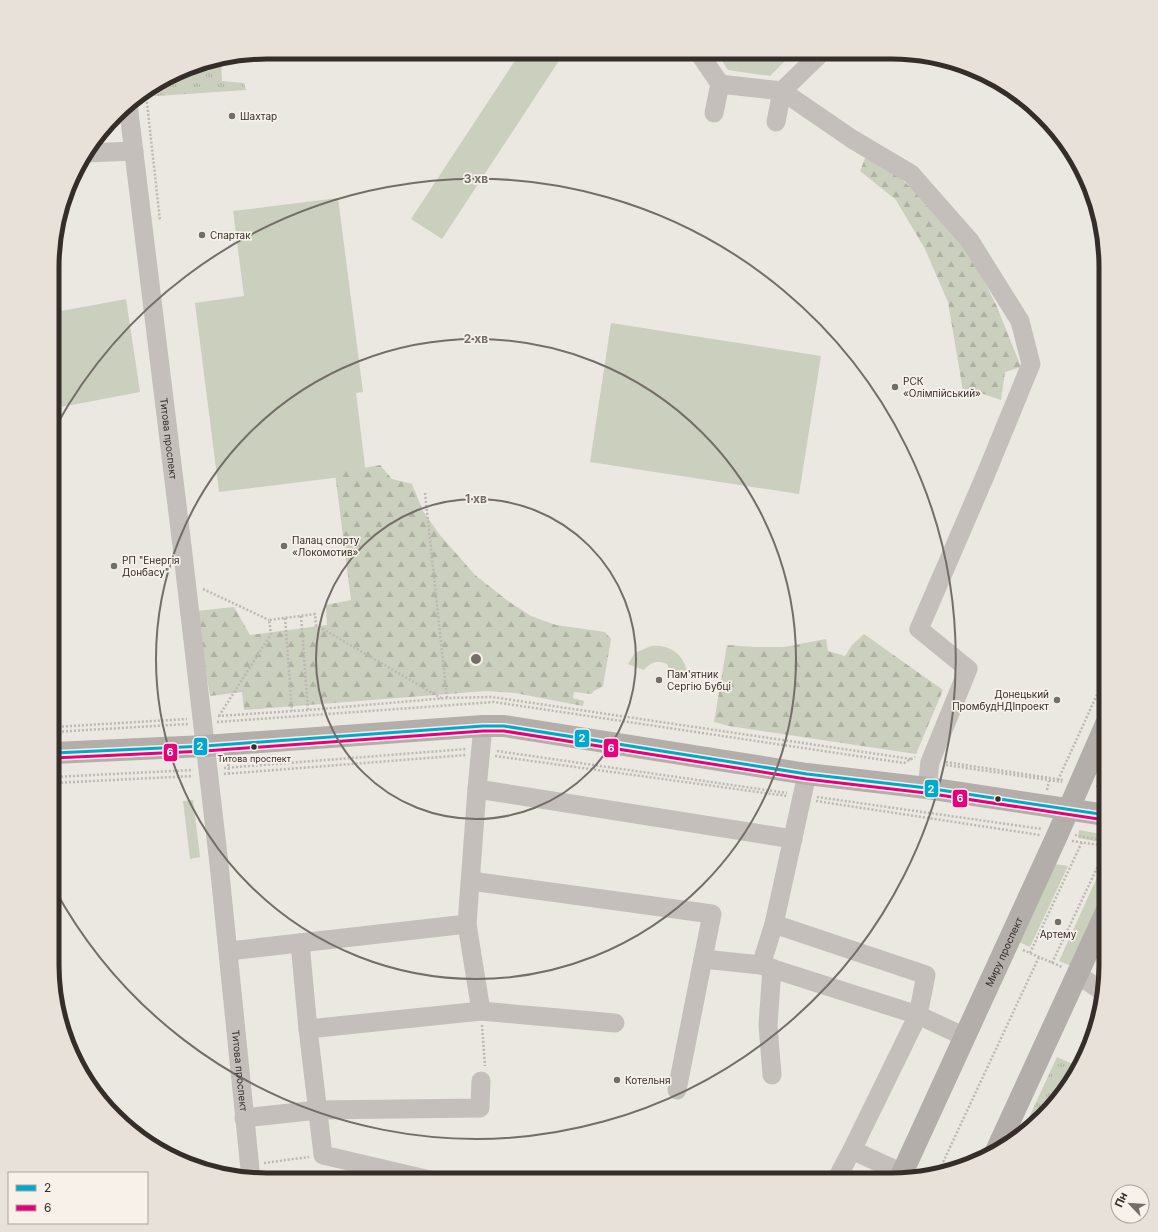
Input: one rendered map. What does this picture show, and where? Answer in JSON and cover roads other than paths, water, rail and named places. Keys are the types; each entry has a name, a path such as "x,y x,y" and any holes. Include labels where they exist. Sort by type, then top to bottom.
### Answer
{"main road":[{"path":"59,753 205,746 483,726 504,726 807,774 927,788 1068,811 1099,814"},
{"name":"Миру проспект","path":"902,1173 1099,740"},
{"path":"1000,1142 1099,927"}],"street":[{"path":"703,59 720,84 714,113"},
{"path":"776,122 782,91 815,59"},
{"path":"720,84 782,91 852,140 912,174 970,241 1020,321 1031,364 985,476 918,629 968,669 930,762 927,788"},
{"name":"Титова проспект","path":"129,112 182,546 229,951 250,1172"},
{"path":"93,153 134,151"},
{"path":"481,1011 467,924 483,726"},
{"path":"772,1075 766,966 807,774"},
{"path":"477,789 793,839"},
{"path":"471,881 712,914 677,1090"},
{"path":"229,951 467,924"},
{"path":"774,924 926,975 918,1015 840,1173"},
{"path":"300,943 308,1029 323,1155 400,1173"},
{"path":"703,958 766,966 918,1015 965,1037"},
{"path":"1077,974 1098,988"},
{"path":"308,1029 481,1011 615,1023"},
{"path":"244,1118 318,1110 480,1108 481,1081"},
{"path":"852,1150 895,1173"}],"place":[{"name":"Шахтар","path":"232,116"},
{"name":"Спартак","path":"202,235"},
{"name":"РСК «Олімпійський»","path":"895,387"},
{"name":"Палац спорту «Локомотив»","path":"284,546"},
{"name":"РП \"Енергія Донбасу\"","path":"114,566"},
{"name":"Пам'ятник Сергію Бубці","path":"659,680"},
{"name":"Донецький ПромбудНДІпроект","path":"1057,700"},
{"name":"Титова проспект","path":"254,747"},
{"name":"Артему","path":"1058,922"},
{"name":"Котельня","path":"617,1080"}]}
